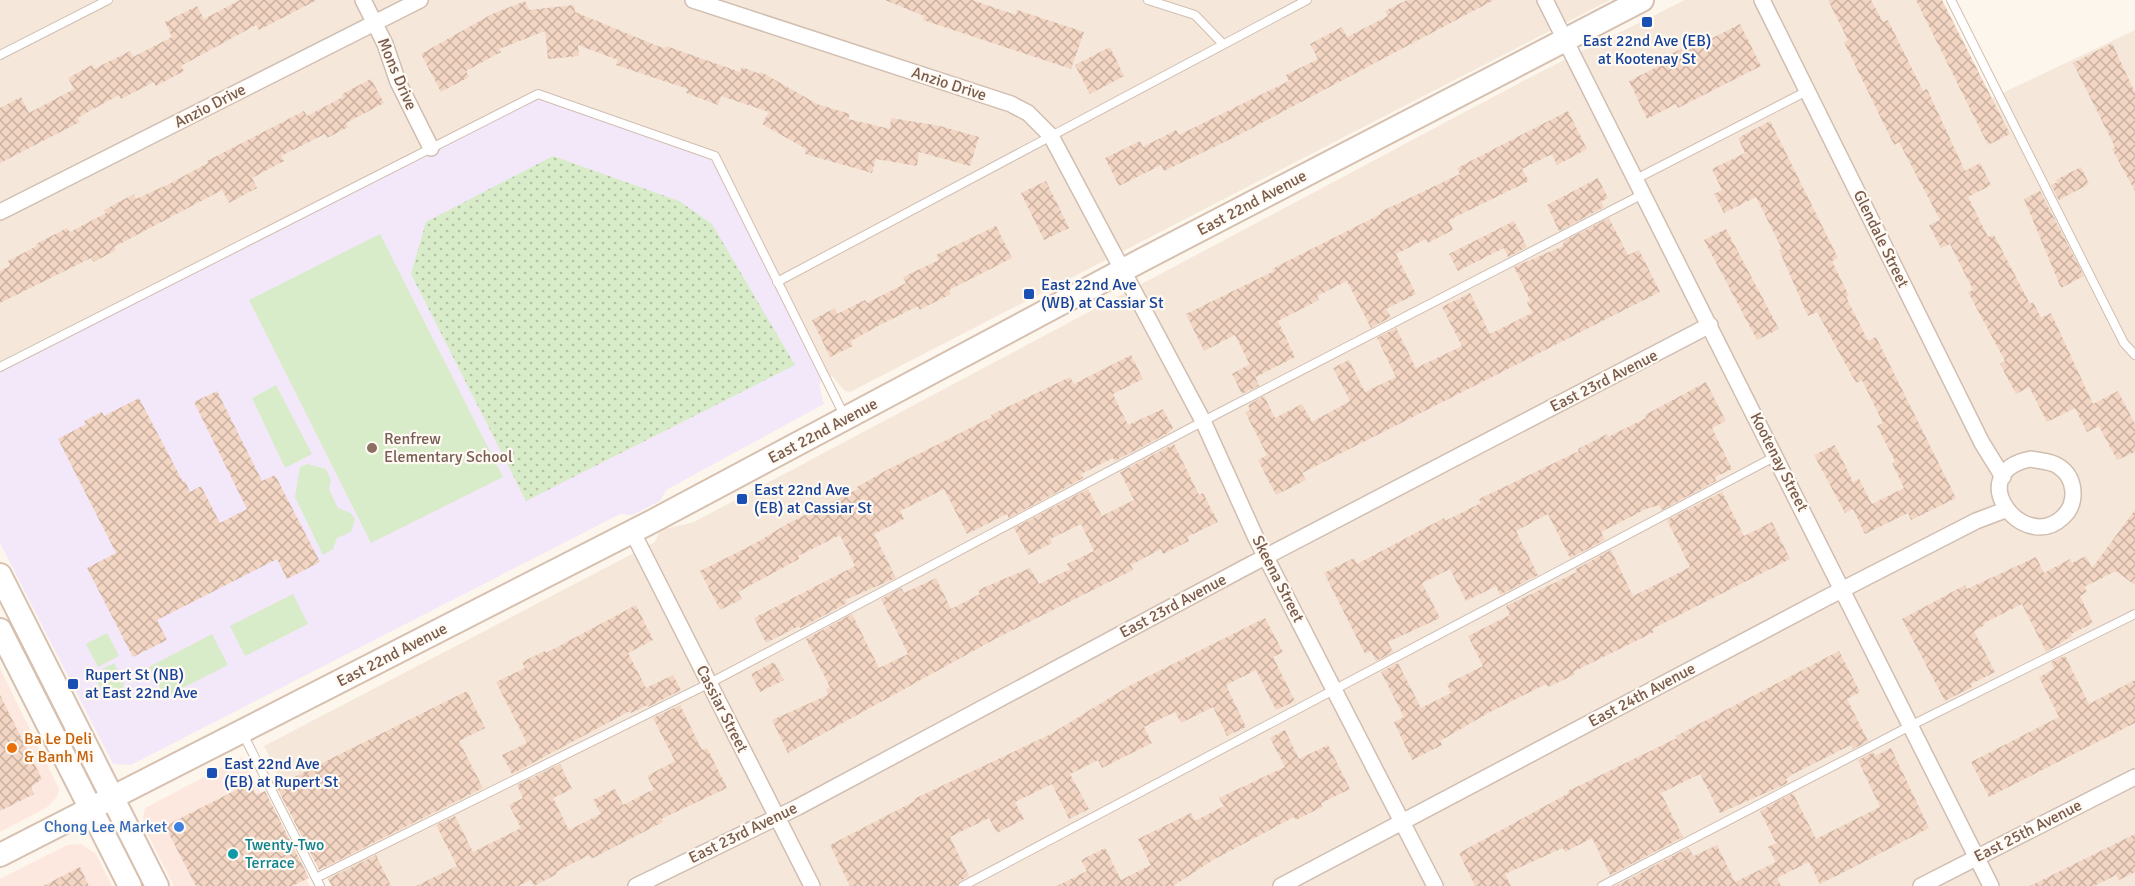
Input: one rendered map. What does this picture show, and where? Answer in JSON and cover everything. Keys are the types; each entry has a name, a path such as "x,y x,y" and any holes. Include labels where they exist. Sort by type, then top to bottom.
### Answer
{"street":[{"name":"Mons Drive","path":"363,0 375,23 398,82 431,148"},
{"name":"Anzio Drive","path":"0,212 420,0"},
{"name":"Anzio Drive","path":"693,0 1011,104 1034,117 1051,136 1123,271"},
{"name":"Kootenay Street","path":"1545,0 1912,725 1991,886"},
{"name":"East 22nd Avenue","path":"0,855 632,531 1642,0"},
{"name":"Glendale Street","path":"1762,0 1982,443 2003,477"},
{"name":"Skeena Street","path":"1123,271 1203,422 1266,556 1435,886"},
{"name":"East 23rd Avenue","path":"636,886 777,816 1266,556 1710,325"},
{"path":"2031,459 2056,465 2066,473 2073,491 2070,510 2061,519 2049,525 2036,525 2015,519 2005,510 2000,500 2003,477 2010,467 2031,459"},
{"name":"East 24th Avenue","path":"1281,886 1843,589 1976,521 2005,510"},
{"name":"Cassiar Street","path":"632,531 812,886"},
{"path":"0,575 157,886"},
{"path":"0,630 130,886"},
{"name":"East 25th Avenue","path":"1921,886 2135,777"}],"lane":[{"path":"0,55 97,3 108,0"},
{"path":"1148,0 1195,15 1223,44"},
{"path":"777,282 1306,0"},
{"path":"1951,0 2124,343 2135,355"},
{"path":"1636,179 1807,91"},
{"path":"0,367 538,94 716,156 846,419"},
{"path":"242,732 318,882 710,683 1203,422 1643,194"},
{"path":"963,886 1776,456"},
{"path":"1602,886 1912,725 2135,614"}],"shaded area":[{"path":"0,0 1610,0 850,392 845,391 832,376 826,380 0,367"},
{"path":"1685,0 1941,0 1990,99 2135,30 2135,886 332,886 264,746 655,542 659,533 665,529 694,522 1544,70"},
{"name":"Renfrew Elementary School","path":"538,94 715,156 826,380 819,384 824,404 666,490 660,501 632,515 620,514 131,765 113,764 0,543 0,367"},
{"path":"0,668 59,789 57,797 46,808 0,832"},
{"name":"Twenty-Two Terrace","path":"242,757 310,886 174,886 145,829 143,817 145,808"},
{"path":"81,844 96,854 112,886 0,886 0,879 67,845"}],"green space":[{"path":"553,156 679,201 712,224 795,365 526,501 411,274 426,222"},
{"path":"380,234 503,477 371,543 249,300"},
{"path":"276,385 312,454 285,468 252,398"},
{"path":"307,464 326,469 331,480 329,489 338,508 351,513 355,520 351,532 337,538 333,549 323,555 295,497 300,467"},
{"path":"293,594 308,624 245,656 230,626"},
{"path":"107,633 119,656 98,667 86,644"},
{"path":"212,634 228,665 165,697 149,667"},
{"path":"114,663 124,682 123,688 105,697 93,674"}],"building":[{"path":"240,0 317,0 259,30 256,25 181,66 184,71 156,86 154,82 121,99 119,95 77,118 80,122 0,163 0,108 21,97 29,113 74,89 68,78 92,65 94,69 130,51 133,57 172,37 165,22 197,6 204,19"},
{"path":"885,0 972,0 1016,15 1017,10 1084,32 1071,69 923,20 924,16"},
{"path":"1407,0 1494,0 1237,136 1164,171 1161,165 1119,186 1105,158 1140,141 1143,147 1176,130 1179,135 1289,81 1286,75 1318,59 1310,44 1342,27 1347,37 1388,16 1385,11"},
{"path":"1828,0 1871,0 1883,22 1888,20 1923,91 1927,89 1965,171 1980,163 1991,185 1968,197 1988,237 1994,235 2030,304 2033,302 2041,318 2051,313 2093,404 2118,391 2135,424 2135,452 2117,460 2099,426 2087,432 2075,408 2047,422 2029,387 2016,394 2000,364 2005,361 1968,292 1973,290 1950,244 1941,248 1929,225 1940,220 1899,142 1894,145 1844,42 1848,40"},
{"path":"1916,0 1942,0 2010,134 1988,145"},
{"path":"525,1 529,10 574,5 575,12 665,49 666,46 740,72 742,67 760,74 761,72 817,104 850,114 848,119 890,129 891,118 940,126 979,137 970,166 919,152 917,166 876,159 872,173 805,154 806,149 762,124 769,112 721,96 718,105 686,93 688,89 616,65 618,60 578,45 579,56 548,59 545,31 499,49 501,52 466,71 469,77 441,92 421,54 492,14"},
{"path":"1740,24 1761,66 1678,108 1676,104 1647,119 1629,81 1657,67 1655,62 1681,49 1683,53"},
{"path":"2112,43 2135,93 2135,191 2112,149 2115,147 2073,63"},
{"path":"1110,47 1124,76 1090,94 1075,65"},
{"path":"371,79 384,103 346,123 348,127 327,138 325,134 281,156 284,161 252,178 257,188 229,203 222,190 114,247 116,250 94,262 91,258 0,303 0,271 10,266 8,261 37,246 36,244 67,228 70,232 106,213 104,210 134,194 136,199 169,184 208,163 207,161 304,111 307,116"},
{"path":"1568,111 1587,149 1557,165 1552,154 1522,169 1529,181 1449,220 1453,230 1428,243 1426,239 1396,254 1416,294 1386,309 1391,317 1371,328 1347,281 1317,296 1319,300 1278,321 1295,357 1256,377 1235,335 1204,351 1186,314 1274,271 1272,269 1381,214 1380,212 1460,174 1457,168"},
{"path":"1770,121 1838,258 1832,261 1849,296 1846,297 1868,341 1876,337 1956,498 1911,520 1908,513 1865,534 1853,509 1845,513 1814,455 1835,445 1853,482 1859,479 1872,504 1904,488 1892,463 1895,461 1877,426 1883,423 1862,380 1856,383 1817,312 1808,316 1779,250 1782,249 1756,197 1724,213 1714,194 1722,190 1712,169 1745,153 1738,138"},
{"path":"2081,167 2089,184 2059,200 2051,185"},
{"path":"1598,178 1608,198 1601,202 1604,207 1559,231 1547,205"},
{"path":"1046,181 1069,228 1044,240 1021,193"},
{"path":"2040,191 2084,276 2061,288 2024,199"},
{"path":"1609,218 1628,255 1639,250 1660,292 1302,473 1306,480 1276,495 1258,460 1267,455 1245,412 1250,410 1248,405 1264,396 1275,418 1302,404 1312,422 1350,401 1333,368 1349,360 1365,392 1396,377 1377,338 1396,328 1416,368 1462,346 1442,307 1470,293 1490,334 1532,313 1527,302 1530,300 1514,267 1563,246 1564,241"},
{"path":"1514,221 1527,247 1508,257 1504,248 1458,271 1449,254"},
{"path":"996,226 1012,258 949,290 951,294 919,310 918,306 878,326 851,341 853,346 830,357 812,320 835,308 837,314 865,300 867,303 906,283 903,277 939,260 936,255"},
{"path":"1726,229 1779,329 1757,340 1704,240"},
{"path":"1131,355 1143,379 1113,394 1128,425 1163,409 1173,428 1168,433 1115,461 1113,458 1081,474 1083,478 1009,518 1007,514 967,534 944,489 900,511 904,519 874,534 896,578 845,600 847,603 766,643 754,618 855,566 840,535 798,556 799,559 738,592 742,599 720,610 700,571 858,489 857,487 885,471 992,417 991,415 1070,377 1074,384"},
{"path":"1250,364 1259,386 1242,394 1232,374"},
{"path":"1706,382 1726,421 1712,428 1732,469 1715,477 1716,481 1662,510 1659,505 1646,509 1601,532 1605,540 1570,558 1548,514 1516,531 1538,575 1500,595 1496,586 1466,601 1450,569 1422,583 1440,618 1388,642 1393,652 1376,661 1371,651 1365,654 1324,573 1354,558 1357,564 1444,518 1445,521 1481,503 1479,499 1579,451 1578,449 1607,434 1608,437 1646,418 1645,415"},
{"path":"217,391 262,481 275,475 320,562 287,579 277,559 157,620 167,640 133,657 87,568 116,553 58,439 86,424 84,421 102,412 104,416 139,398 183,482 185,481 190,492 201,486 220,523 247,509 194,402"},
{"path":"1174,444 1199,495 1203,493 1218,522 1187,537 1189,541 1163,554 1161,549 1131,565 1133,570 997,638 788,753 772,720 828,695 826,689 830,687 806,639 852,614 879,668 908,654 881,599 901,588 904,593 936,578 951,609 980,594 978,590 1030,568 1039,584 1070,569 1067,564 1094,551 1081,524 1050,539 1052,543 1028,555 1014,528 1088,489 1102,516 1134,500 1120,472"},
{"path":"1722,492 1744,536 1772,522 1790,559 1652,629 1654,632 1573,672 1574,675 1548,687 1546,684 1490,712 1440,741 1442,745 1412,760 1394,722 1404,717 1381,672 1398,663 1421,708 1451,693 1447,684 1483,666 1468,636 1510,615 1506,606 1577,572 1576,569 1611,550 1633,596 1690,567 1667,520"},
{"path":"2135,510 2135,585 2116,571 2084,587 2087,592 2080,596 2093,623 2071,634 2072,636 2046,652 2022,604 1984,623 1985,625 1974,631 1995,672 1945,701 1902,619 1965,585 1967,589 2036,557 2044,573 2070,559 2072,563 2086,556 2092,568"},
{"path":"636,605 653,640 628,653 646,688 673,675 681,690 648,707 647,705 631,713 630,711 512,774 502,755 527,743 496,682 525,668 522,662 545,651 546,653"},
{"path":"1265,618 1283,652 1273,657 1295,701 1276,710 1256,670 1226,685 1246,727 1227,736 1213,707 1181,723 1175,712 1144,727 1152,743 1102,768 1098,760 1070,774 1089,809 1069,819 1052,784 1015,802 1024,819 997,833 989,818 950,837 969,876 960,881 957,886 850,886 830,845 915,801 914,799 1051,734 1129,686"},
{"path":"1839,651 1860,692 1847,699 1868,741 1853,749 1851,745 1793,774 1786,779 1788,783 1720,813 1700,774 1661,793 1683,837 1610,875 1592,838 1565,852 1563,848 1505,874 1511,886 1475,886 1459,853 1569,793 1568,791 1677,738 1676,736"},
{"path":"2065,656 2089,704 2135,680 2135,723 1989,797 1971,762 2059,717 2039,677 2054,669 2051,662"},
{"path":"774,662 784,680 760,692 751,674"},
{"path":"467,691 485,728 459,741 483,788 319,870 276,786"},
{"path":"0,695 42,779 31,787 34,794 0,811"},
{"path":"680,705 702,750 707,748 727,788 661,819 663,822 591,859 589,855 534,886 531,880 518,886 416,886 457,866 436,825 455,816 473,852 521,828 509,805 523,798 517,785 560,764 572,789 553,798 569,830 601,814 593,800 615,789 623,805 654,789 647,776 675,761 653,718"},
{"path":"1285,730 1299,759 1328,745 1350,789 1321,803 1322,807 1296,820 1294,817 1213,860 1173,886 1057,886 1087,871 1081,860 1105,848 1121,880 1151,865 1138,839 1191,813 1195,821 1224,806 1219,798 1285,767 1270,738"},
{"path":"1891,748 1929,828 1854,867 1820,884 1809,862 1777,878 1781,886 1616,886 1688,848 1694,856 1717,845 1735,882 1776,862 1768,847 1776,843 1760,811 1793,793 1816,839 1880,807 1858,760 1873,752 1875,756"},
{"name":"Twenty-Two Terrace","path":"250,783 256,795 265,791 309,878 292,886 196,886 165,826"},
{"path":"2135,834 2135,872 2119,880 2116,875 2094,886 2030,886"},
{"path":"376,855 391,886 332,886 328,879"},
{"path":"80,867 89,886 43,886"}],"place":[{"name":"East 22nd Ave (EB) at Kootenay St","path":"1647,22"},
{"name":"East 22nd Ave (WB) at Cassiar St","path":"1029,294"},
{"name":"Renfrew Elementary School","path":"372,448"},
{"name":"East 22nd Ave (EB) at Cassiar St","path":"742,499"},
{"name":"Rupert St (NB) at East 22nd Ave","path":"73,684"},
{"name":"Ba Le Deli & Banh Mi","path":"12,748"},
{"name":"East 22nd Ave (EB) at Rupert St","path":"212,773"},
{"name":"Chong Lee Market","path":"179,827"},
{"name":"Twenty-Two Terrace","path":"233,854"}]}
